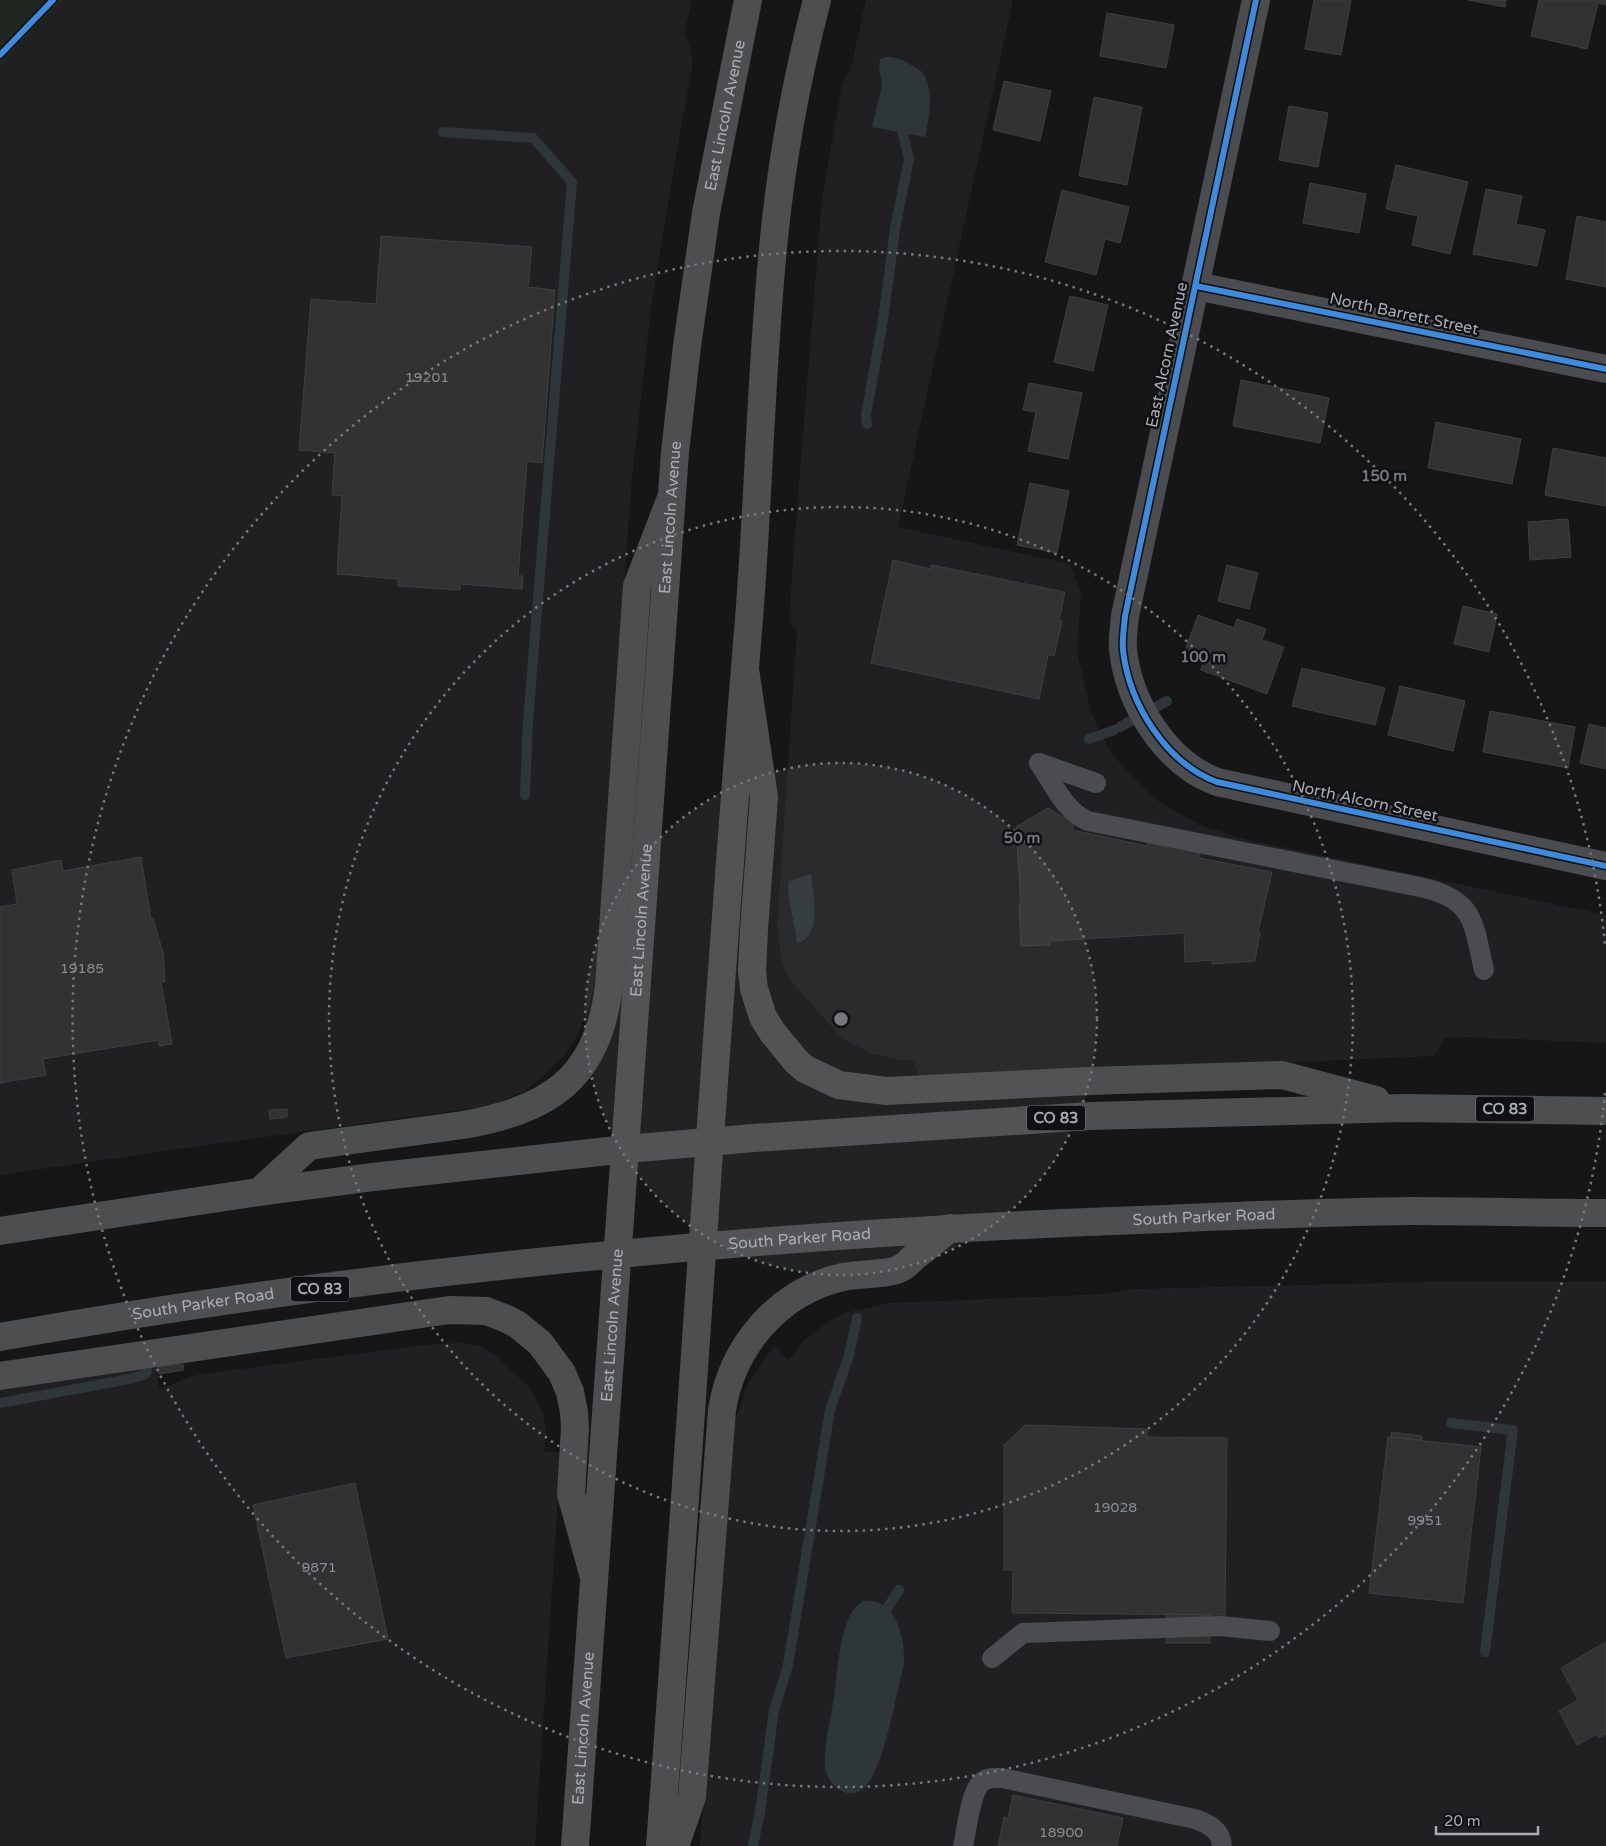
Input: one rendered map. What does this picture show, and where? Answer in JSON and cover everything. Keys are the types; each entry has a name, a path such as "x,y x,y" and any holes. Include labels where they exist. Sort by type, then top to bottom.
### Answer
{"main road":[{"name":"East Lincoln Avenue","path":"576,1846 671,498 681,392 695,285 708,204 748,0"},
{"path":"660,1846 745,669 774,239 781,184 799,82 817,0"},
{"path":"259,1192 309,1146 488,1121 526,1109 548,1098 559,1089 574,1074 590,1052 605,1014 609,986 637,586 671,498"},
{"path":"745,669 764,797 754,930 752,971 754,988 763,1017 773,1033 805,1069 839,1085 886,1090 1282,1075 1404,1108"},
{"name":"CO 83","path":"0,1231 373,1177 626,1149 710,1142 1091,1116 1404,1108 1606,1111"},
{"name":"South Parker Road","path":"0,1337 202,1304 513,1264 703,1246 950,1228 1276,1214 1410,1211 1606,1213"},
{"path":"675,1846 692,1796 722,1410 727,1386 732,1374 756,1331 774,1312 789,1300 808,1289 832,1279 898,1270 950,1228"},
{"path":"0,1376 449,1310 474,1310 496,1314 518,1325 540,1343 562,1373 570,1392 575,1428 571,1494 594,1577"}],"street":[{"name":"East Alcorn Avenue","path":"1144,715 1129,679 1123,649 1123,634 1256,0"},
{"name":"North Barrett Street","path":"1196,286 1606,369"},
{"name":"North Alcorn Street","path":"1144,715 1174,754 1195,772 1224,784 1606,866"}],"lane":[{"path":"1096,783 1040,763 1069,809 1088,821 1424,888 1450,897 1464,907 1471,917 1484,970"},
{"path":"992,1658 1023,1633 1220,1626 1270,1631"},
{"path":"963,1846 974,1795 978,1786 984,1780 1002,1778 1195,1819 1215,1829 1220,1835 1222,1846"}],"shaded area":[{"path":"0,0 63,0 0,66"},
{"path":"63,0 692,0 684,34 693,61 652,302 632,476 596,974 589,1008 576,1038 566,1053 544,1076 521,1093 496,1103 476,1108 0,1175 0,66"},
{"path":"866,0 1013,0 898,527 1070,564 1081,595 1077,653 1091,711 1097,726 1112,754 1144,788 1157,800 1197,824 1244,839 1606,915 1606,1043 1465,1037 1445,1038 1434,1056 919,1079 914,1061 900,1060 870,1053 842,1038 790,980 781,956 777,926 797,631 789,621 794,547 822,199 842,85 845,77 850,72"},
{"path":"893,57 914,67 922,72 926,79 929,86 930,104 925,137 872,127 882,86 879,67 880,59"},
{"path":"811,874 814,903 813,924 810,933 805,939 797,943 788,891 789,881"},
{"path":"1424,1282 1606,1282 1606,1846 700,1846 729,1451 734,1425 747,1385 774,1346 789,1360 802,1342 831,1320 845,1313 889,1303 1105,1294 1135,1289"},
{"path":"462,1343 482,1347 497,1356 529,1387 544,1417 546,1430 544,1451 561,1453 535,1846 0,1846 0,1387 156,1361 159,1390 201,1374 433,1344"},
{"path":"863,1601 873,1601 881,1604 894,1616 904,1648 904,1664 879,1762 866,1786 860,1791 851,1793 839,1790 832,1783 826,1771 825,1755 843,1634 851,1614"}],"building":[{"path":"1314,0 1351,0 1341,55 1305,49"},
{"path":"1468,0 1506,0 1505,7"},
{"path":"1539,0 1606,0 1606,5 1598,3 1587,49 1531,36"},
{"path":"1107,13 1174,25 1166,68 1100,56"},
{"path":"1004,81 1051,91 1040,141 993,130"},
{"path":"1094,97 1142,107 1127,185 1079,176"},
{"path":"1289,106 1328,113 1318,167 1279,160"},
{"path":"1396,165 1468,182 1450,254 1412,245 1418,216 1386,209"},
{"path":"1310,183 1366,194 1359,233 1303,223"},
{"path":"1486,189 1522,196 1516,224 1545,230 1537,266 1473,254"},
{"path":"1062,190 1129,207 1120,243 1105,239 1096,275 1045,262"},
{"path":"1577,216 1606,222 1606,287 1566,279"},
{"path":"381,236 532,247 528,287 555,290 542,463 527,461 518,576 523,576 522,589 460,584 460,590 398,586 398,579 337,574 342,496 332,495 335,453 299,450 311,299 376,304"},
{"path":"1070,296 1108,305 1093,371 1054,362"},
{"path":"1241,380 1329,398 1320,443 1233,426"},
{"path":"1029,383 1082,393 1068,459 1028,451 1036,412 1023,410"},
{"path":"1436,422 1521,439 1512,484 1428,468"},
{"path":"1553,448 1606,458 1606,506 1545,495"},
{"path":"1030,483 1069,491 1057,553 1017,545"},
{"path":"1568,519 1571,557 1530,560 1528,522"},
{"path":"893,560 931,569 931,565 1065,592 1059,621 1062,621 1054,656 1048,655 1039,699 871,663"},
{"path":"1227,565 1258,573 1249,609 1218,601"},
{"path":"1463,606 1497,614 1489,652 1454,644"},
{"path":"1198,615 1234,628 1237,619 1266,629 1262,640 1284,647 1267,694 1201,670 1203,663 1183,656"},
{"path":"1302,668 1385,688 1375,725 1292,706"},
{"path":"1400,686 1465,701 1453,751 1388,735"},
{"path":"1490,711 1575,727 1568,768 1483,752"},
{"path":"1589,724 1606,728 1606,769 1580,763"},
{"path":"1048,808 1074,824 1072,830 1147,846 1148,842 1200,852 1199,858 1272,872 1258,932 1260,933 1255,961 1212,964 1213,960 1185,962 1184,933 1050,941 1050,945 1021,946 1019,905 1021,904 1016,827"},
{"path":"141,857 151,919 153,919 163,953 165,982 161,982 172,1044 159,1046 158,1040 43,1059 46,1075 0,1083 0,907 17,904 12,870 61,860 63,871"},
{"path":"287,1109 287,1117 270,1119 269,1110"},
{"path":"183,1364 184,1370 159,1374 158,1367"},
{"path":"1025,1425 1147,1429 1147,1437 1227,1438 1225,1615 1012,1613 1013,1570 1004,1570 1004,1445"},
{"path":"1391,1432 1422,1436 1422,1440 1391,1437"},
{"path":"1388,1437 1481,1447 1463,1603 1369,1593"},
{"path":"355,1483 388,1639 286,1658 253,1505"},
{"path":"1166,1614 1211,1615 1210,1643 1166,1643"},
{"path":"1606,1642 1606,1734 1599,1738 1597,1734 1577,1745 1559,1711 1578,1700 1561,1668"},
{"path":"1013,1795 1123,1818 1117,1846 998,1846 1004,1817 1008,1818"}],"waterway":[{"path":"867,424 866,415 882,326 896,223 909,159 901,126 902,120"},
{"path":"443,132 533,138 572,182 528,721 525,795"},
{"path":"1120,727 1167,701"},
{"path":"1089,739 1114,730"},
{"path":"753,1846 760,1812 774,1710 788,1665 830,1410 849,1355 857,1318"},
{"path":"0,1403 129,1379 144,1375 147,1371"},
{"path":"1451,1423 1513,1430 1485,1652"},
{"path":"880,1619 899,1590"}],"cycle path":[{"path":"0,55 53,0"},
{"path":"1256,0 1125,616 1123,650 1133,691 1153,729 1166,746 1182,761 1199,773 1217,782 1606,866"},
{"path":"1196,286 1606,369"}]}
